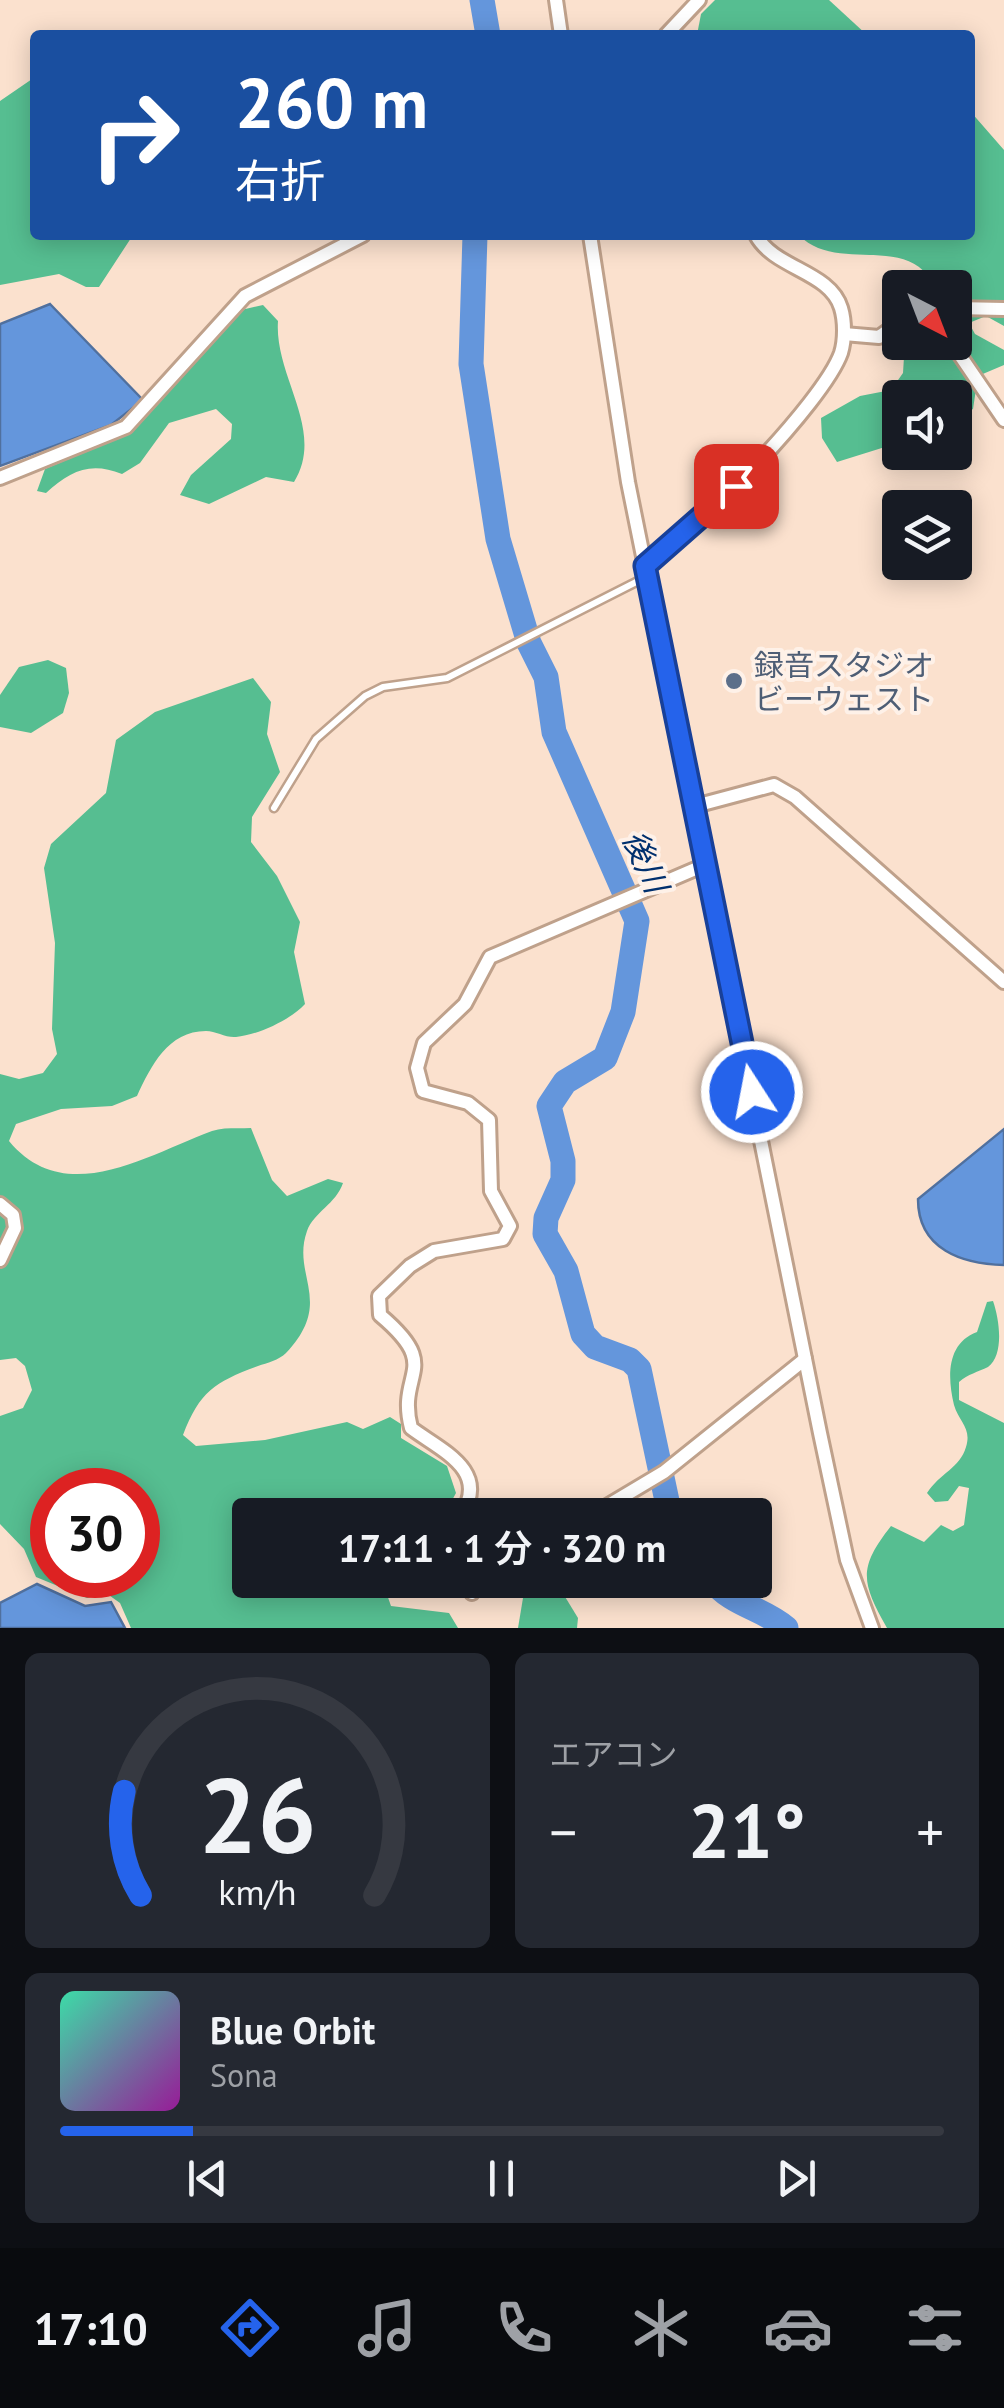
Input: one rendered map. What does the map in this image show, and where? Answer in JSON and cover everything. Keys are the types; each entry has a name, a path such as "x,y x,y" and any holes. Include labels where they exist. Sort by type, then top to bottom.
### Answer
{"street":[{"path":"556,0 560,30"},
{"path":"671,30 699,0"},
{"path":"0,478 126,427 244,296 353,240"},
{"path":"591,240 612,392 646,571 805,1358 847,1560 872,1628"},
{"path":"646,571 736,486 803,409 841,353 844,334 835,296 825,286 769,254 759,240"},
{"path":"972,308 1004,309"},
{"path":"844,334 882,335"},
{"path":"962,360 1004,420"},
{"path":"695,806 774,785 795,797 1004,982"},
{"path":"469,1498 468,1478 449,1450 412,1428 416,1358 410,1344 380,1315 379,1296 410,1266 434,1252 503,1240 510,1226 491,1191 489,1120 468,1103 423,1090 418,1083 419,1055 424,1043 465,1004 490,956 706,864"},
{"path":"0,1204 13,1215 15,1228 0,1260"},
{"path":"621,1498 660,1475 805,1358"}],"lane":[{"path":"274,808 316,739 365,696 383,687 447,678 646,571"}],"green space":[{"path":"715,0 829,0 862,30 698,30 701,14"},
{"path":"30,80 30,240 130,240 99,287 86,287 59,274 0,285 0,101"},
{"path":"975,117 1004,150 1004,326 986,316 972,322 972,270 923,270 891,256 833,252 806,240 975,240"},
{"path":"263,305 278,321 283,362 302,423 302,462 294,482 266,477 209,504 180,495 191,475 231,439 232,424 216,409 169,423 140,463 122,474 90,468 72,474 46,493 37,491 45,469 125,435 241,310"},
{"path":"972,328 1004,350 1004,365 978,376 972,410 972,380 898,380 904,360 972,360"},
{"path":"882,392 882,448 837,462 822,438 821,418 860,396"},
{"path":"48,660 66,668 69,693 63,713 31,733 0,727 0,695 19,667"},
{"path":"253,678 271,702 267,734 280,772 252,817 251,842 277,876 300,922 294,952 305,1004 282,1021 245,1036 206,1031 181,1037 162,1052 137,1096 112,1106 61,1109 16,1124 9,1141 31,1161 55,1172 81,1174 134,1163 212,1131 251,1128 272,1180 287,1196 328,1179 343,1183 307,1231 304,1262 310,1303 300,1335 280,1358 231,1377 211,1390 196,1408 183,1435 196,1446 265,1440 347,1422 363,1429 390,1417 401,1424 401,1438 447,1466 456,1493 453,1498 232,1498 232,1598 388,1598 391,1606 449,1613 458,1628 131,1628 120,1603 113,1598 160,1598 160,1468 30,1468 30,1563 24,1549 0,1524 0,1416 23,1408 32,1390 25,1366 16,1358 0,1360 0,1074 19,1079 43,1073 57,1054 52,1029 55,943 44,868 51,844 106,793 116,740 155,712"},
{"path":"993,1301 999,1328 997,1354 988,1367 959,1382 959,1400 1004,1423 1004,1628 887,1628 872,1599 867,1575 873,1553 891,1526 924,1542 941,1525 953,1531 964,1525 969,1488 959,1486 948,1501 935,1502 927,1493 959,1460 966,1447 966,1430 956,1411 950,1372 955,1352 967,1337 977,1332 987,1302"},
{"path":"523,1598 566,1598 578,1618 577,1628 518,1628"}],"water":[{"path":"50,304 143,400 111,425 0,466 0,324"},
{"path":"1004,1129 1004,1265 959,1257 934,1242 920,1216 918,1199"},
{"path":"30,1588 30,1598 68,1598 85,1606 111,1602 125,1628 0,1628 0,1603"}],"waterway":[{"name":"後川","path":"482,0 487,30"},
{"name":"後川","path":"475,240 471,364 498,539 529,643 546,677 554,732 637,921 623,1012 605,1058 565,1082 549,1106 563,1161 563,1180 546,1218 545,1234 566,1271 583,1334 595,1347 630,1360 639,1369 666,1498"},
{"name":"後川","path":"734,1598 786,1628"}],"place":[{"name":"録音スタジオ ビーウェスト","path":"734,681"}],"route":[{"path":"736,486 645,566 752,1092"}]}
